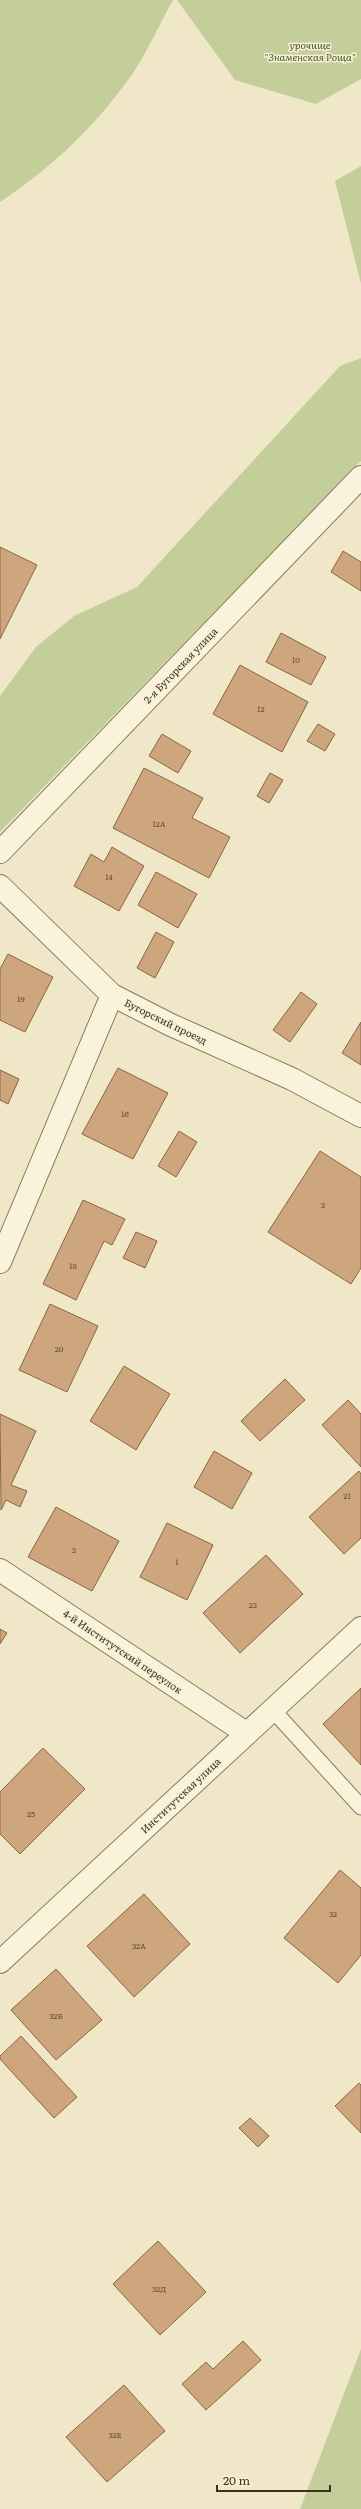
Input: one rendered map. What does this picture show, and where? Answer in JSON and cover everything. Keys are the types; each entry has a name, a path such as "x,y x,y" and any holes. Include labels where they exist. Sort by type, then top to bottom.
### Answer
{"street":[{"name":"2-я Бугорская улица","path":"0,852 361,477"},
{"name":"Бугорский проезд","path":"0,886 112,995 171,1025 292,1079 361,1116"},
{"path":"0,1262 112,995"},
{"name":"4-й Институтский переулок","path":"0,1570 246,1733"},
{"name":"Институтская улица","path":"0,1962 361,1628"}],"lane":[{"path":"272,1709 361,1806"}],"green space":[{"path":"0,0 173,0 135,70 106,108 57,159 0,202"},
{"name":"урочище \"Знаменская Роща\"","path":"177,0 361,0 361,79 316,104 235,80"},
{"path":"361,166 361,284 335,181"},
{"path":"361,358 361,461 0,832 0,696 36,647 74,616 137,587 340,366"},
{"path":"361,2349 361,2509 300,2509"}],"building":[{"path":"0,547 37,565 0,639"},
{"path":"343,551 361,562 361,591 331,572"},
{"path":"281,633 326,657 311,685 266,662"},
{"path":"240,665 308,702 282,752 213,714"},
{"path":"318,724 335,734 325,751 307,741"},
{"path":"162,734 191,751 178,773 149,756"},
{"path":"144,768 203,798 192,818 230,837 209,878 113,828"},
{"path":"270,773 283,780 269,803 257,796"},
{"path":"112,847 144,866 119,911 74,886 91,854 104,862"},
{"path":"156,872 197,894 178,928 138,905"},
{"path":"156,932 174,942 155,978 137,968"},
{"path":"8,954 53,977 25,1032 0,1020 0,969"},
{"path":"301,992 317,1004 290,1042 273,1030"},
{"path":"361,1022 361,1065 342,1053"},
{"path":"118,1068 168,1093 133,1159 82,1134"},
{"path":"0,1070 19,1079 8,1104 0,1100"},
{"path":"179,1131 197,1142 176,1177 158,1166"},
{"path":"320,1151 361,1177 361,1268 351,1284 268,1232"},
{"path":"83,1200 125,1219 112,1245 104,1241 76,1300 43,1284"},
{"path":"136,1232 157,1241 145,1268 123,1258"},
{"path":"50,1304 98,1326 67,1392 19,1370"},
{"path":"124,1366 170,1394 136,1450 90,1421"},
{"path":"285,1379 305,1400 260,1441 241,1421"},
{"path":"348,1400 361,1414 361,1467 322,1425"},
{"path":"0,1414 36,1431 11,1485 27,1491 20,1507 6,1500 1,1510"},
{"path":"214,1451 252,1473 232,1509 194,1487"},
{"path":"359,1471 361,1474 361,1538 344,1554 309,1517"},
{"path":"56,1507 119,1541 92,1591 28,1557"},
{"path":"167,1523 213,1545 187,1600 140,1577"},
{"path":"266,1555 303,1594 240,1653 203,1613"},
{"path":"0,1629 7,1633 0,1644"},
{"path":"361,1688 361,1765 323,1724"},
{"path":"43,1748 85,1789 20,1854 0,1834 0,1792"},
{"path":"340,1870 361,1888 361,1955 338,1983 284,1938"},
{"path":"144,1894 190,1944 134,1997 87,1946"},
{"path":"56,1969 102,2020 56,2060 11,2010"},
{"path":"21,2036 77,2097 54,2118 0,2059 0,2056"},
{"path":"359,2083 361,2085 361,2133 335,2106"},
{"path":"250,2118 269,2136 258,2147 239,2128"},
{"path":"158,2241 206,2292 160,2335 113,2284"},
{"path":"243,2341 261,2360 206,2410 182,2384 206,2362 213,2369"},
{"path":"124,2385 165,2431 107,2482 66,2437"}]}
